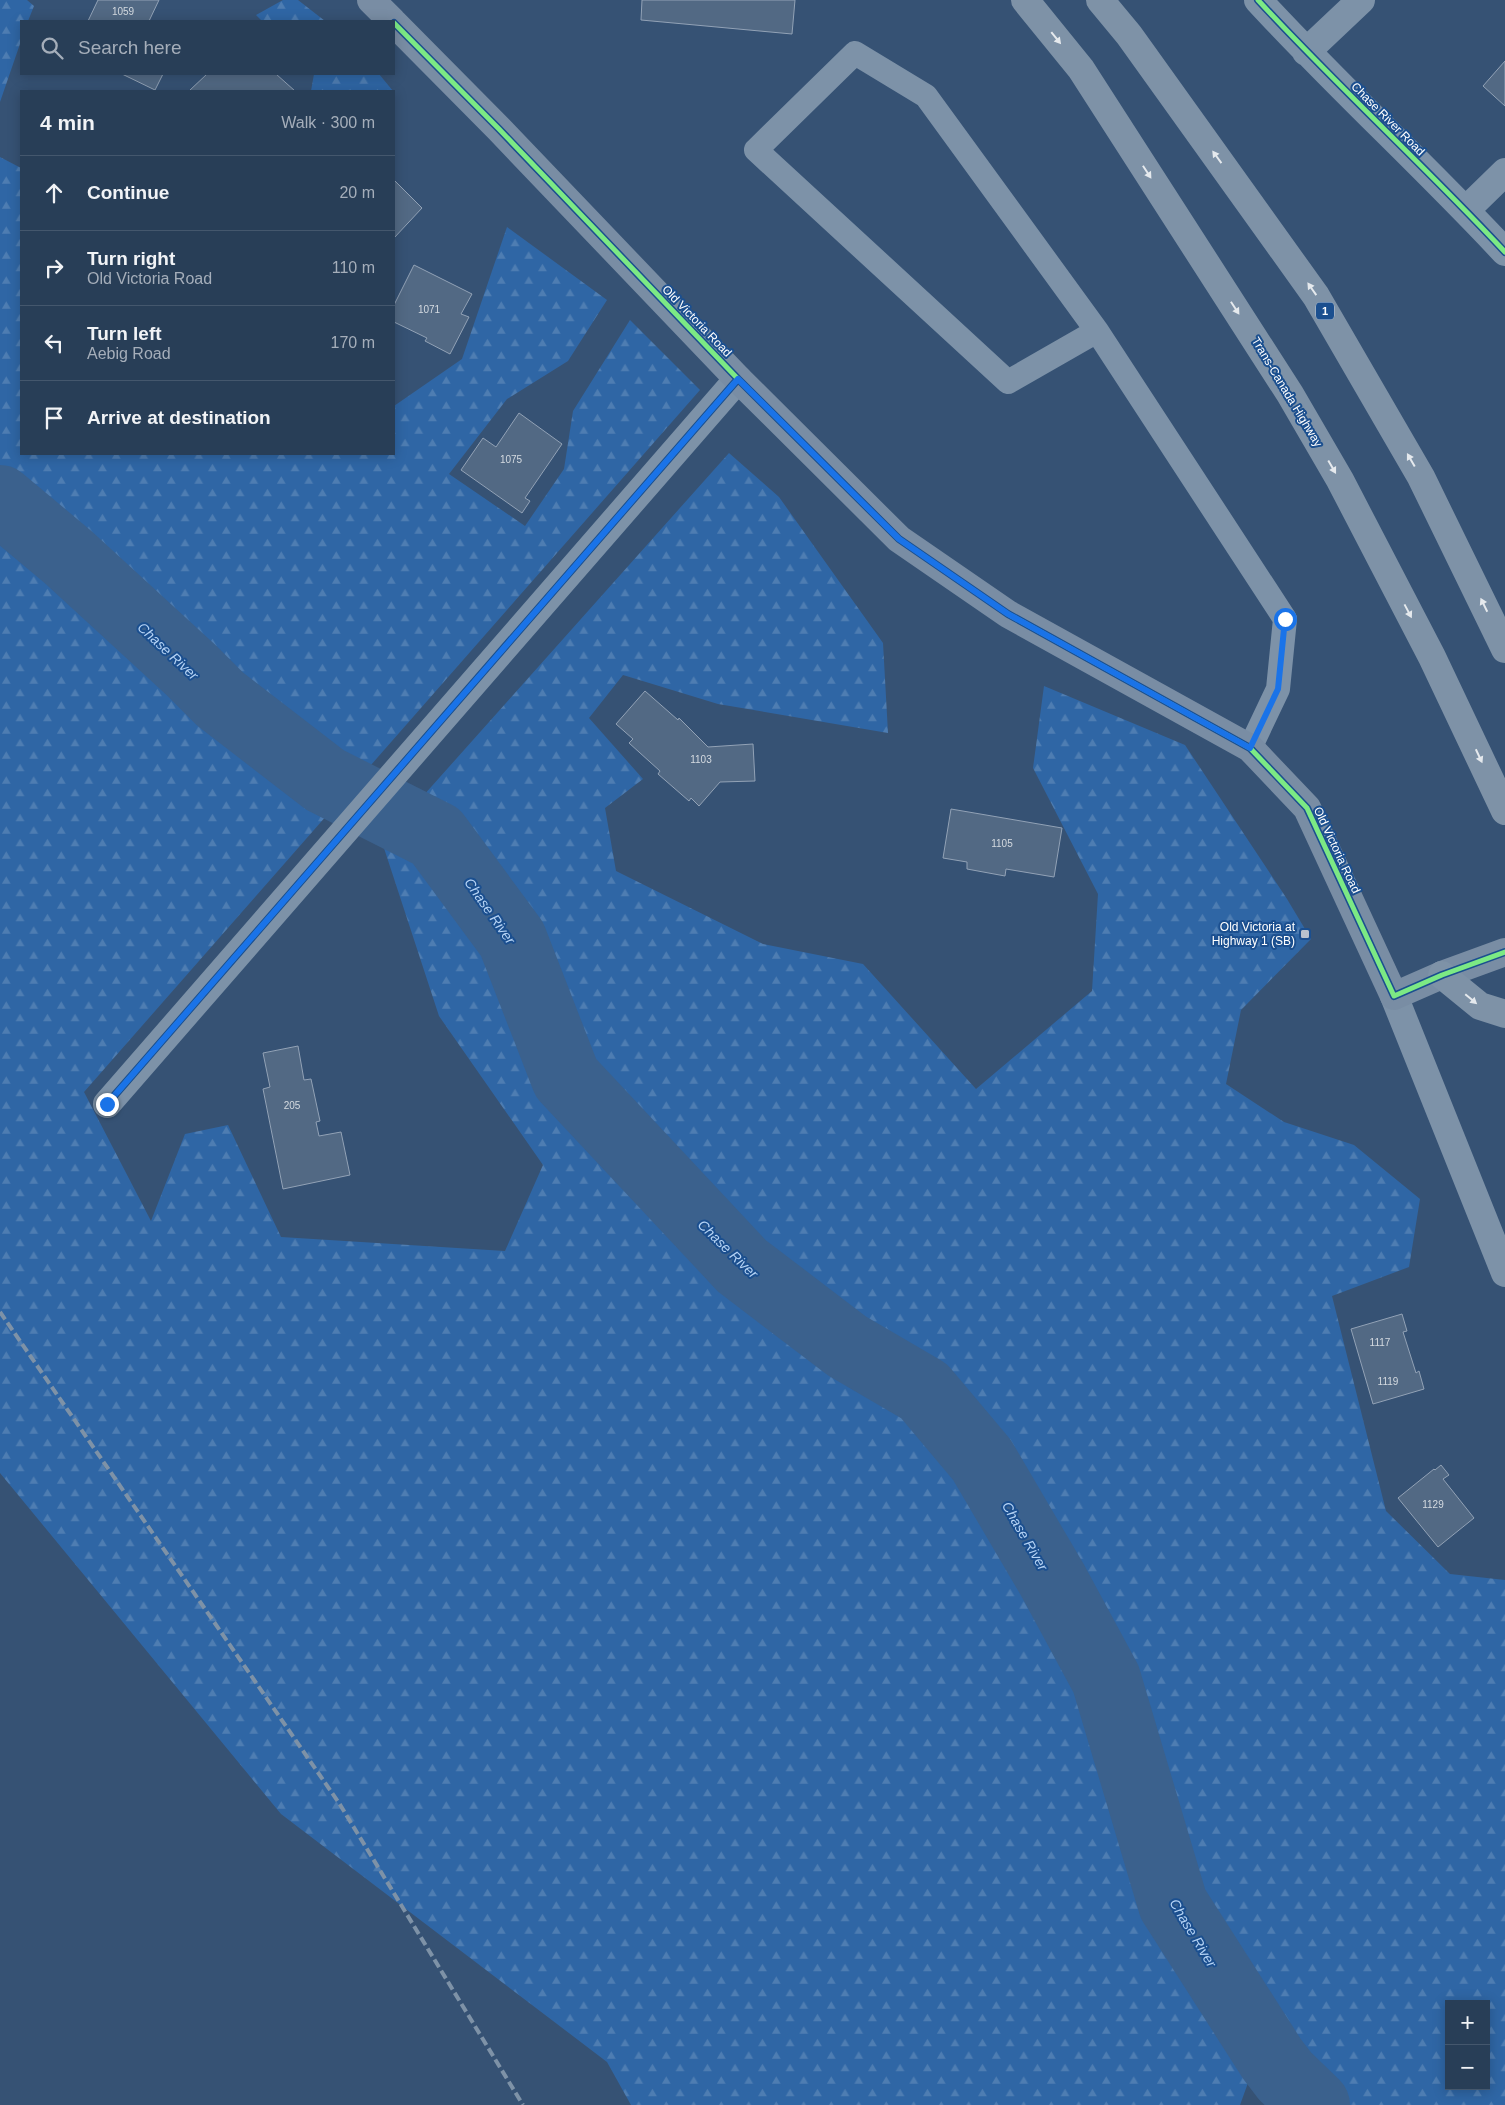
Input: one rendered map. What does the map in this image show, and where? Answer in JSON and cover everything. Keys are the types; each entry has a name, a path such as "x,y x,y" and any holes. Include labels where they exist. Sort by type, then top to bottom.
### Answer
{"highway":[{"name":"Trans-Canada Highway","path":"1025,0 1082,69 1290,394 1340,480 1432,658 1505,811"},
{"name":"1","path":"1100,0 1129,35 1316,296 1421,477 1505,649"},
{"path":"1442,975 1480,1006 1505,1014"}],"street":[{"name":"Old Victoria Road","path":"371,0 391,20"},
{"name":"Chase River Road","path":"1258,0 1306,52 1466,210 1505,252"},
{"path":"1306,52 1362,0"},
{"name":"Old Victoria Road","path":"395,24 500,129 738,379 899,539 1008,614 1250,748 1307,808 1394,996 1505,1273"},
{"path":"1466,210 1505,172"},
{"path":"107,1104 738,379"},
{"path":"1394,996 1442,975 1505,952"}],"lane":[{"path":"1097,331 1008,382 756,150 855,53 926,96 1097,331 1285,619 1278,689 1250,748"}],"green space":[{"path":"0,0 27,0 34,6 28,20 20,20 20,44 0,102"},
{"path":"283,0 298,0 324,20 261,20 256,15"},
{"path":"314,75 380,75 392,90 311,90"},
{"path":"0,157 20,167 20,455 395,455 395,405 462,359 507,227 607,300 568,361 507,399 449,474 525,526 564,469 573,411 630,320 700,390 84,1092 151,1221 185,1134 228,1125 281,1237 505,1251 543,1165 439,1016 382,842 729,453 779,497 883,643 888,733 718,704 623,675 589,718 643,779 605,808 616,871 763,944 863,964 976,1089 1092,991 1098,894 1033,768 1044,686 1185,745 1287,899 1311,939 1241,1010 1226,1084 1284,1122 1354,1145 1420,1199 1409,1267 1332,1296 1386,1511 1450,1574 1505,1580 1505,2105 1318,2105 1253,2069 1240,2105 631,2105 607,2062 281,1814 0,1473"}],"building":[{"path":"98,0 159,0 149,20 88,20"},
{"path":"642,0 795,0 792,34 641,20"},
{"path":"1505,61 1505,106 1483,86"},
{"path":"124,75 162,75 155,90"},
{"path":"206,75 277,75 294,90 190,90"},
{"path":"395,181 422,208 395,237"},
{"path":"414,265 472,294 461,314 469,317 450,354 425,341 427,338 395,322 395,303"},
{"path":"519,413 562,444 525,498 530,501 522,513 461,470 483,438 496,447"},
{"path":"645,691 678,720 679,718 708,747 753,744 755,781 720,782 699,806 691,798 689,801 658,774 660,771 629,743 633,739 616,724"},
{"path":"951,809 1062,828 1054,877 1006,869 1005,876 967,869 967,862 943,858"},
{"path":"298,1046 304,1080 311,1079 320,1121 316,1122 319,1136 341,1132 350,1175 283,1189 263,1089 270,1087 263,1053"},
{"path":"1402,1314 1407,1331 1403,1332 1416,1373 1419,1371 1424,1389 1373,1404 1351,1329"},
{"path":"1441,1465 1449,1475 1443,1479 1474,1518 1438,1547 1398,1498"}],"waterway":[{"name":"Chase River","path":"0,500 68,557 220,699 325,780 436,836 512,939 566,1078 742,1266 847,1346 924,1391 982,1460 1053,1581 1106,1679 1173,1904 1272,2059 1285,2076 1315,2105"}],"railway":[{"path":"0,1312 339,1803 523,2105"}],"cycle path":[{"path":"1258,0 1505,252"},
{"path":"395,24 499,129 738,379 899,539 1008,614 1250,748 1307,808 1394,996 1442,975 1505,952"},
{"path":"107,1104 738,379"}],"place":[{"name":"Old Victoria at Highway 1 (SB)","path":"1305,934"}],"route":[{"path":"107,1104 738,379 899,539 1008,614 1250,748 1278,689 1285,619"}]}
